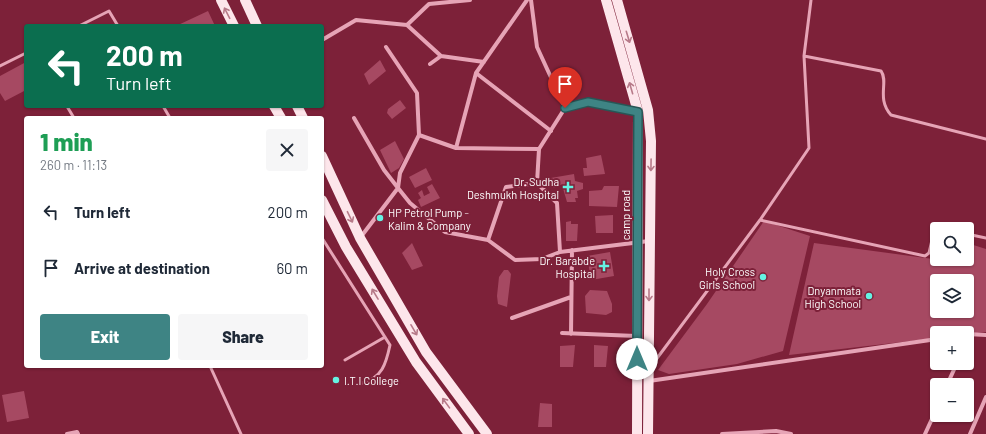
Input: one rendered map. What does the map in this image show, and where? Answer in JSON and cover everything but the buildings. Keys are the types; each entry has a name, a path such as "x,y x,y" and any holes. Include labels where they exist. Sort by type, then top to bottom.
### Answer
{"main road":[{"path":"221,0 233,24"},
{"path":"245,0 256,24"},
{"name":"camp road","path":"606,0 638,112 637,434"},
{"path":"617,0 648,110 651,141 648,434"},
{"path":"324,160 360,238 426,352 486,434"},
{"path":"342,200 324,204 346,247 416,362 469,434"},
{"path":"346,247 360,238"}],"street":[{"path":"408,25 429,4 470,0"},
{"path":"456,148 476,73 527,0"},
{"path":"531,0 537,47 565,108"},
{"path":"324,39 356,20 408,25 441,56 484,62"},
{"path":"360,238 398,188 400,173 419,135 417,93 386,47"},
{"path":"430,64 441,56"},
{"path":"476,73 551,131"},
{"path":"560,252 557,203 537,183 539,149 565,108 588,102 638,112"},
{"path":"354,118 384,170 398,188 410,203 445,232 488,240 515,260 542,259 560,252 572,250 637,241 650,241"},
{"path":"419,135 456,148 539,149"},
{"path":"488,240 506,188 537,183"},
{"path":"571,334 572,250"},
{"path":"512,318 571,297"},
{"path":"562,333 637,336"},
{"path":"974,334 986,335"},
{"path":"637,382 930,340"},
{"path":"637,371 649,370"},
{"path":"970,434 986,397"},
{"path":"925,434 931,422"},
{"path":"722,434 776,431 791,434"},
{"path":"67,434 77,432 78,434"}],"lane":[{"path":"649,370 760,220 809,148 804,56 811,0"},
{"path":"83,24 109,11 117,24"},
{"path":"0,66 24,54"},
{"path":"804,56 881,71 883,75 882,99 886,109 891,115 986,140"},
{"path":"68,108 73,116"},
{"path":"760,220 926,256 930,248"},
{"path":"974,235 986,238"},
{"path":"324,241 390,345 387,360 372,380 362,383"},
{"path":"345,360 385,337"},
{"path":"211,368 241,434"}],"place":[{"name":"Dr. Sudha Deshmukh Hospital","path":"568,187"},
{"name":"HP Petrol Pump - Kalim & Company","path":"380,218"},
{"name":"Dr. Barabde Hospital","path":"604,266"},
{"name":"Holy Cross Girls School","path":"763,277"},
{"name":"Dnyanmata High School","path":"869,296"},
{"name":"I.T.I College","path":"336,380"}],"route":[{"path":"565,108 588,102 638,112 637,359"}]}
